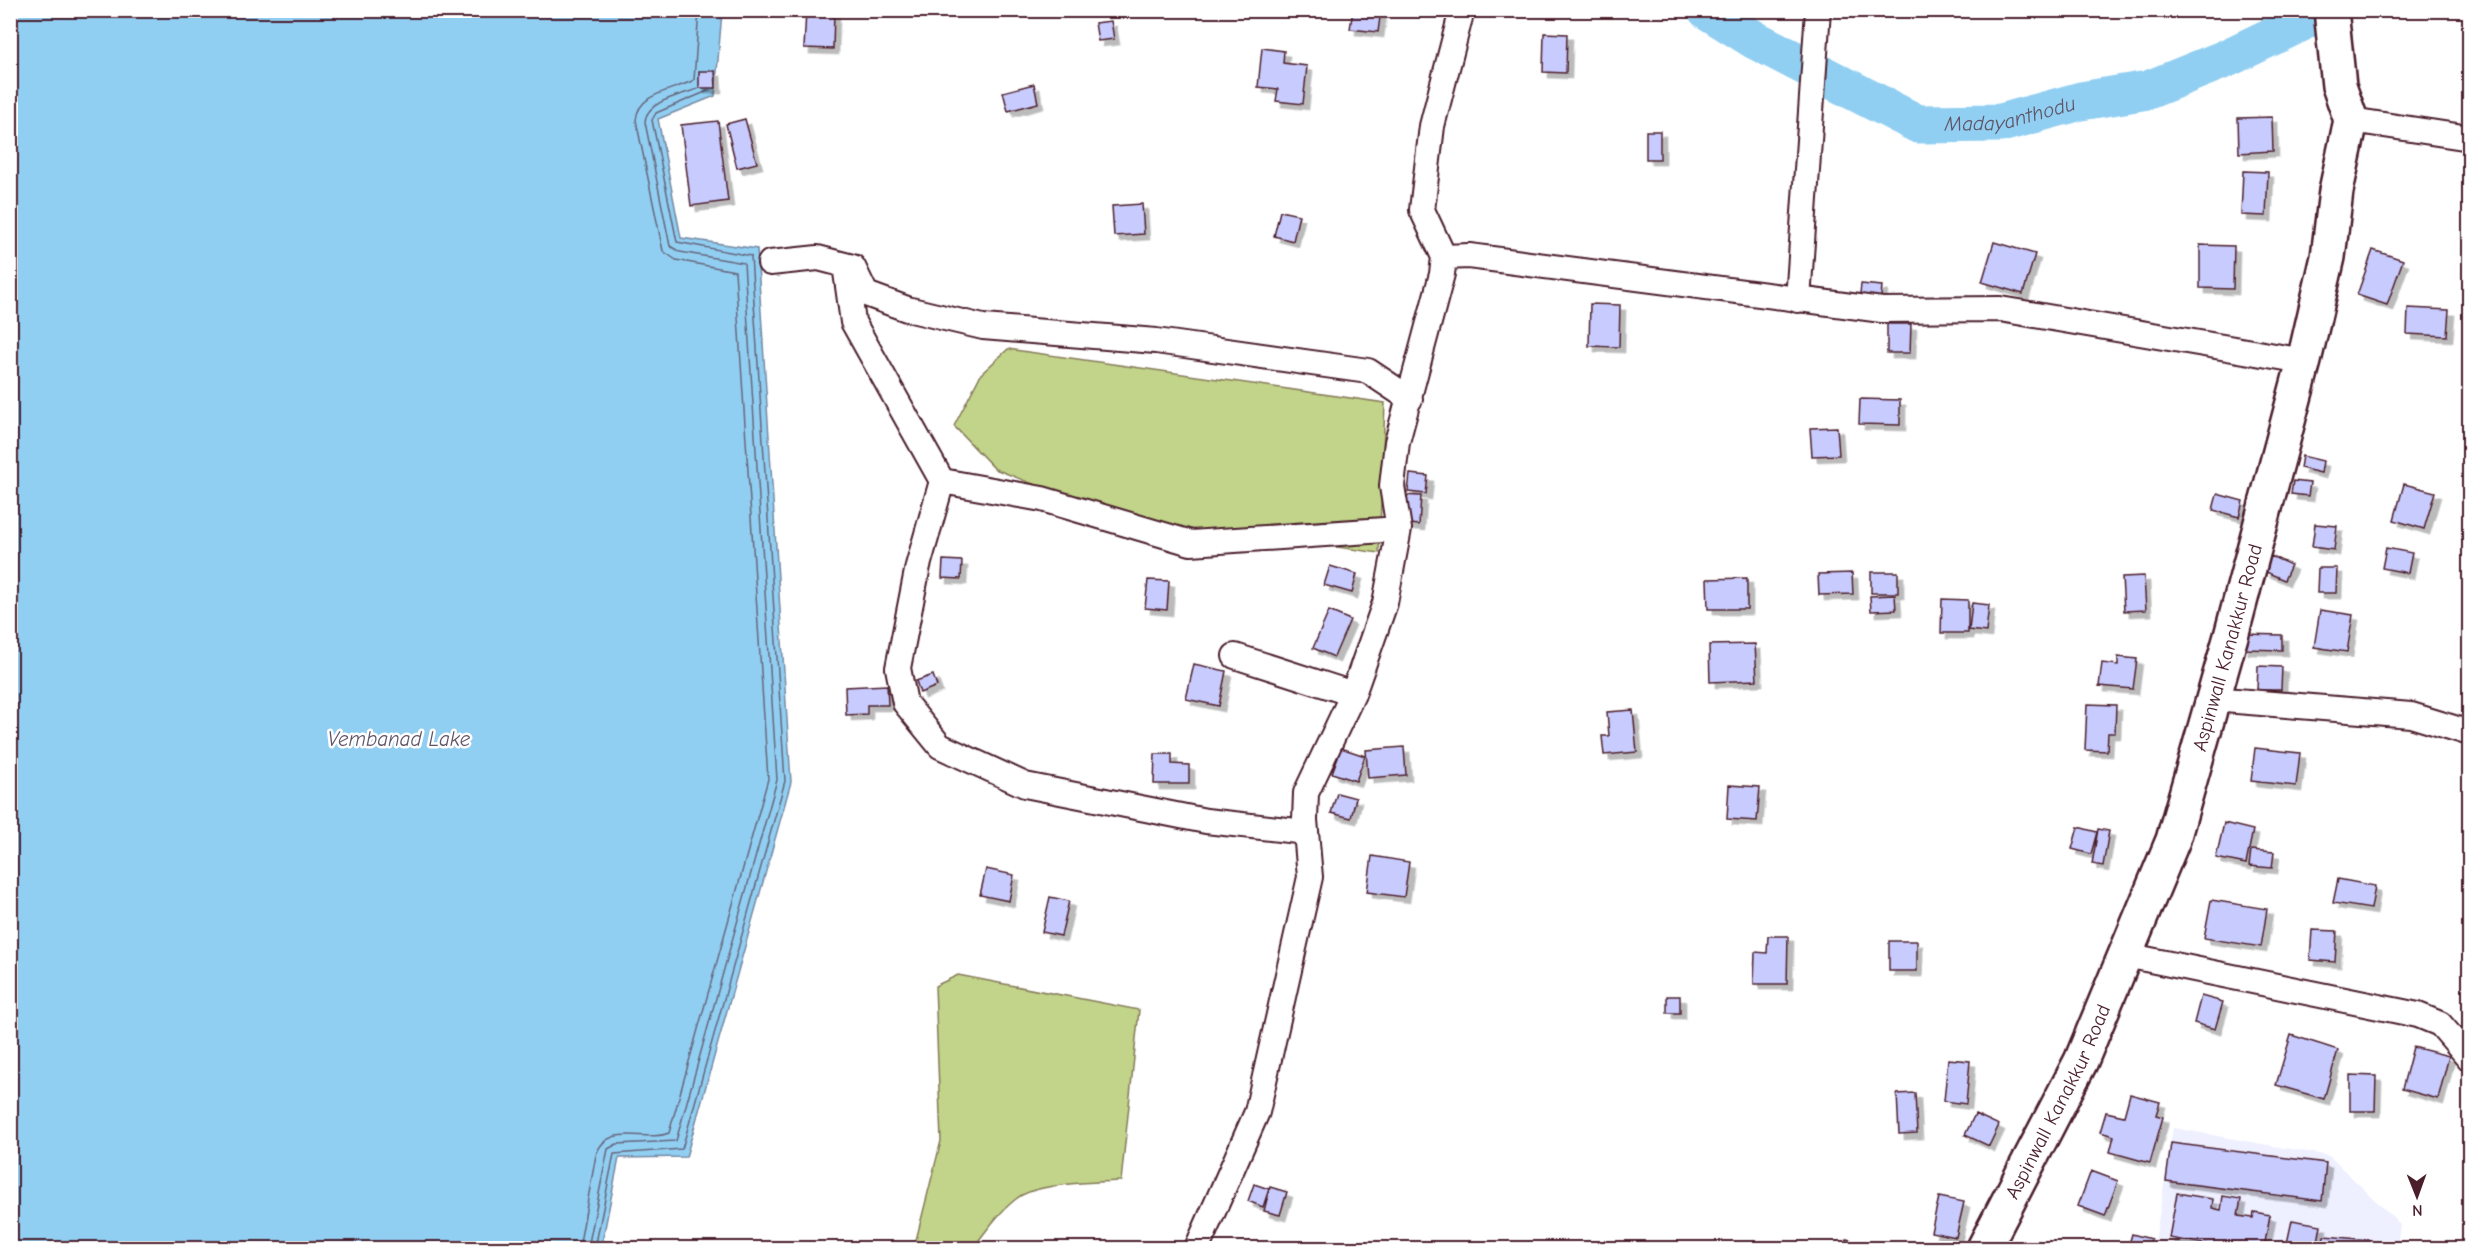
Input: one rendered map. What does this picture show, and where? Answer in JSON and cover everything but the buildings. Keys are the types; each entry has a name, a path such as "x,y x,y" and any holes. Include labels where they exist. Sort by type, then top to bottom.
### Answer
{"main road":[{"path":"2331,13 2338,86 2351,120"},
{"name":"Aspinwall Kanakkur Road","path":"1984,1248 2081,1061 2173,840 2304,361 2328,257 2336,191 2351,120"}],"street":[{"path":"1197,1248 1257,1112 1310,877 1306,832 1306,793 1353,694 1385,603 1399,529 1392,486 1397,441 1442,274 1444,257 1422,210 1432,126 1462,10"},
{"path":"1798,300 1818,10"},
{"path":"2351,120 2469,138"},
{"path":"1444,257 1469,256 1882,310 2000,309 2304,361"},
{"path":"770,263 819,258 853,267 866,294 907,309 983,327 1156,341 1368,371 1410,399"},
{"path":"845,265 853,322 942,481 918,566 898,668 905,703 940,746 1025,785 1206,821 1306,832"},
{"path":"942,481 1042,500 1191,543 1399,529"},
{"path":"1235,656 1353,694"},
{"path":"2212,699 2411,715 2469,733"},
{"path":"2126,955 2418,1015 2440,1024 2469,1059"}],"shaded area":[{"path":"2173,1128 2329,1156 2400,1224 2397,1248 2154,1248"}],"green space":[{"path":"1008,349 1385,403 1379,553 1266,537 1160,534 995,469 954,426 981,374"},
{"path":"958,975 1139,1010 1121,1181 1066,1184 1025,1194 1004,1210 973,1248 914,1248 941,1141 935,986"}],"water":[{"name":"Vembanad Lake","path":"10,11 722,11 715,96 658,119 681,238 757,249 791,782 686,1157 619,1158 601,1248 11,1248"}],"waterway":[{"name":"Madayanthodu","path":"1707,10 1755,40 1918,124 2001,123 2081,101 2148,90 2225,59 2298,24 2321,10"}]}
